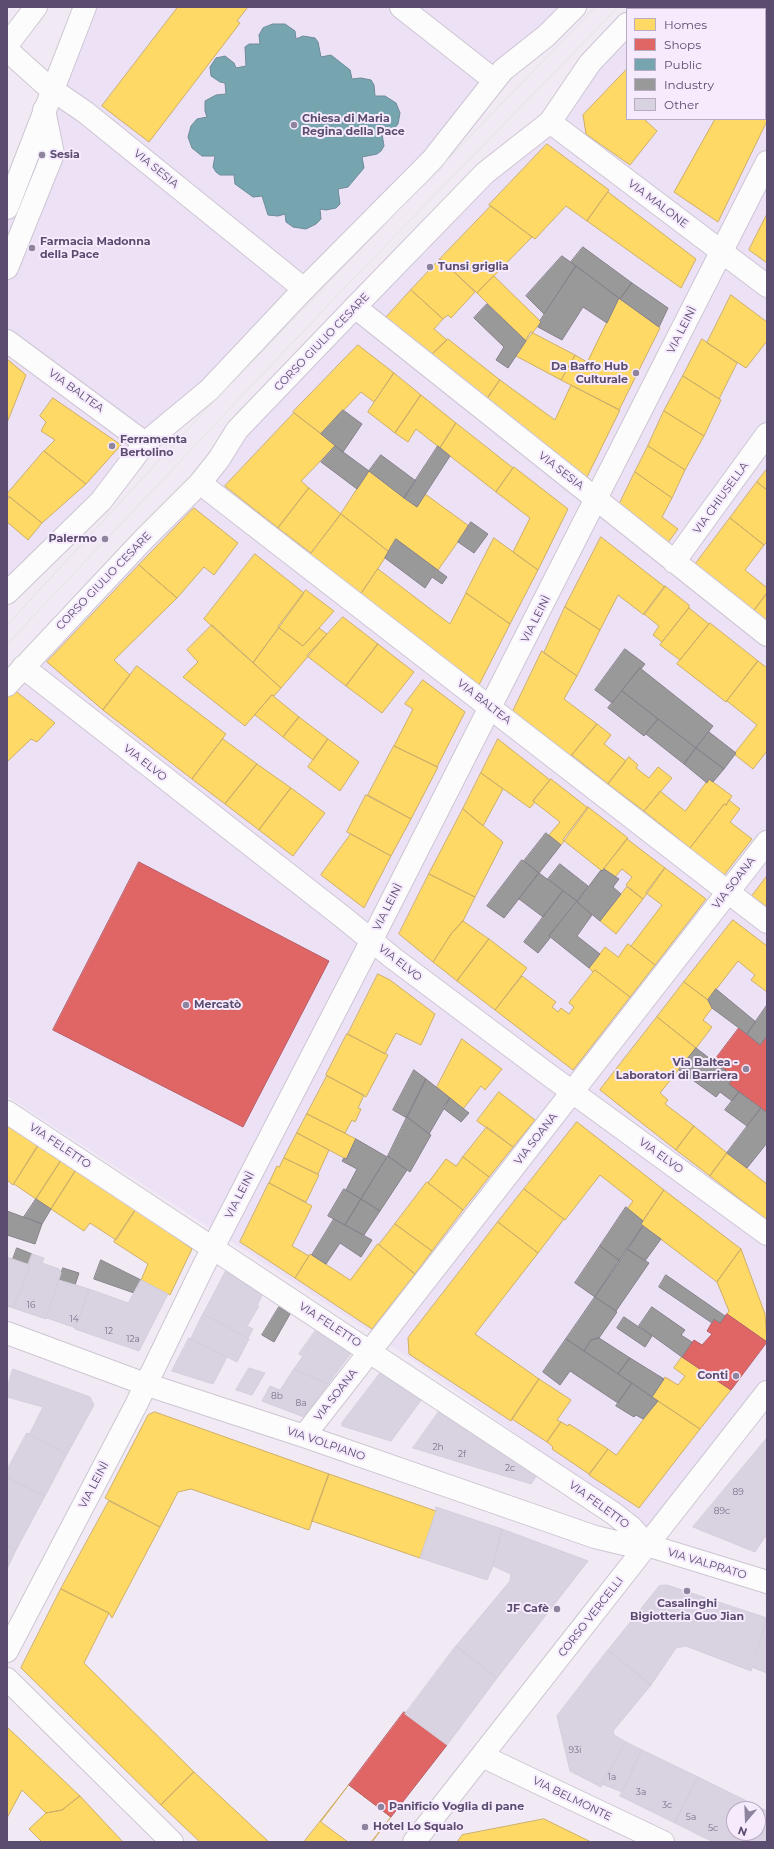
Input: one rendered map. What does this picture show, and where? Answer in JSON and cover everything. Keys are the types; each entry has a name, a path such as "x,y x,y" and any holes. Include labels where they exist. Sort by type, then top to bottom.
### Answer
{"street":[{"path":"7,45 36,7"},
{"path":"7,208 85,7"},
{"path":"401,7 494,80"},
{"path":"7,594 101,501 145,442 209,390 304,289 432,160 503,70 546,36 574,7"},
{"name":"CORSO GIULIO CESARE","path":"7,685 143,540 200,483 219,459 237,430 355,307 485,173 550,122 590,63 626,25"},
{"name":"VIA SESIA","path":"7,50 52,90 85,112 304,289"},
{"path":"7,268 53,154 44,110"},
{"name":"VIA MALONE","path":"550,122 767,286"},
{"name":"VIA LEINÌ","path":"7,1651 145,1384 767,162"},
{"name":"VIA SESIA","path":"355,307 767,635"},
{"name":"VIA BALTEA","path":"7,340 145,442"},
{"name":"VIA CHIUSELLA","path":"674,562 767,434"},
{"name":"VIA BALTEA","path":"200,483 767,922"},
{"name":"VIA ELVO","path":"23,667 371,940 572,1091 767,1234"},
{"name":"VIA SOANA","path":"304,1436 767,842"},
{"name":"VIA FELETTO","path":"7,1112 613,1513 632,1528 647,1545"},
{"name":"VIA VOLPIANO","path":"7,1333 145,1384 304,1436 595,1537 624,1544 647,1545"},
{"name":"CORSO VERCELLI","path":"414,1842 767,1392"},
{"name":"VIA VALPRATO","path":"647,1545 767,1582"},
{"path":"7,1679 172,1842"},
{"name":"VIA BELMONTE","path":"482,1756 662,1842"}],"shaded area":[{"path":"90,7 569,7 7,589 7,216"},
{"path":"767,7 767,1390 655,1533 407,1356 7,1096 7,683 626,42 626,120 766,120 766,8 659,8"}],"building: Homes":[{"path":"178,7 248,7 237,21 240,23 149,142 102,106"},
{"path":"686,7 751,7 750,8 685,8"},
{"path":"767,40 767,121 718,222 674,192 714,120 766,120"},
{"path":"626,70 626,120 645,120 657,131 630,165 586,134 583,115"},
{"path":"547,144 609,190 587,221 566,206 535,239 489,205"},
{"path":"608,192 696,259 681,288 587,221"},
{"path":"491,206 532,237 477,293 440,259"},
{"path":"767,214 767,263 749,250"},
{"path":"440,259 475,292 451,318 448,315 443,319 411,290"},
{"path":"494,276 541,322 526,341 477,293"},
{"path":"411,290 443,319 434,329 447,340 426,360 381,323"},
{"path":"731,295 767,322 767,341 746,368 707,343"},
{"path":"619,298 660,328 619,410 561,380 575,355 587,362"},
{"path":"531,332 575,355 561,380 516,356"},
{"path":"448,339 500,380 482,406 426,360"},
{"path":"702,339 737,363 719,399 683,376"},
{"path":"358,345 394,373 374,402 361,392 321,434 293,412"},
{"path":"7,359 26,375 7,423"},
{"path":"394,373 421,395 395,433 368,412"},
{"path":"683,376 721,400 704,436 664,411"},
{"path":"500,380 555,420 571,385 620,410 585,481 482,406"},
{"path":"421,395 456,423 440,448 416,429 408,442 395,433"},
{"path":"53,398 121,445 86,484 44,451 55,440 41,431 46,422 40,416"},
{"path":"664,411 704,436 685,470 648,446"},
{"path":"294,413 336,445 301,481 309,488 278,528 225,486"},
{"path":"456,423 513,468 496,492 440,448"},
{"path":"648,446 685,470 672,498 635,472"},
{"path":"44,451 86,484 42,523 7,494"},
{"path":"514,467 568,509 538,570 513,552 530,518 496,492"},
{"path":"767,469 767,490 757,482"},
{"path":"369,471 417,507 425,494 469,526 438,570 396,539 388,551 341,514"},
{"path":"635,472 672,498 662,517 678,529 664,548 617,509"},
{"path":"757,482 767,490 767,541 764,545 730,518"},
{"path":"309,488 341,514 311,553 278,528"},
{"path":"10,497 42,523 28,540 7,522 7,500"},
{"path":"194,508 238,543 214,575 204,567 177,598 139,565"},
{"path":"341,514 389,552 360,595 310,555"},
{"path":"730,518 764,545 745,570 767,588 767,593 750,616 691,570"},
{"path":"601,537 665,587 644,615 618,595 600,630 565,607"},
{"path":"494,538 538,570 510,624 466,593"},
{"path":"255,554 304,593 253,663 204,619"},
{"path":"139,565 177,598 114,660 130,675 103,710 47,662"},
{"path":"378,569 450,624 466,593 510,624 479,685 361,594"},
{"path":"665,586 689,605 689,608 662,642 653,635 659,626 644,614"},
{"path":"306,590 334,611 303,646 278,627"},
{"path":"767,593 767,630 750,616"},
{"path":"565,607 600,630 577,676 544,653"},
{"path":"689,608 709,624 680,660 660,645"},
{"path":"343,617 378,644 346,686 307,656"},
{"path":"710,623 758,661 726,702 677,664"},
{"path":"212,625 281,688 274,696 272,695 245,726 183,677 198,662 187,650"},
{"path":"279,628 303,646 319,628 327,634 281,688 253,663"},
{"path":"378,644 414,672 382,713 346,686"},
{"path":"542,651 577,676 564,699 597,724 571,756 513,711"},
{"path":"758,661 767,668 767,751 753,769 734,754 757,725 727,701"},
{"path":"137,666 226,734 192,779 103,710"},
{"path":"423,680 465,712 437,767 394,746 413,709 405,704"},
{"path":"12,688 55,723 37,742 31,739 7,762 7,694"},
{"path":"272,695 299,717 283,737 255,715"},
{"path":"299,717 328,739 313,760 283,737"},
{"path":"597,724 611,735 604,744 626,761 608,784 572,755"},
{"path":"223,739 257,764 225,804 192,779"},
{"path":"328,739 359,762 340,791 308,767"},
{"path":"498,739 550,780 533,801 535,802 530,808 481,773"},
{"path":"394,746 438,767 411,819 368,795"},
{"path":"629,757 638,765 636,768 649,778 658,767 672,778 644,811 608,784"},
{"path":"257,764 291,788 259,830 225,804"},
{"path":"481,773 503,789 483,826 463,809"},
{"path":"551,779 588,808 561,845 549,835 560,822 533,801"},
{"path":"709,779 732,796 690,848 644,811 660,791 685,811"},
{"path":"291,788 325,813 293,856 259,830"},
{"path":"366,795 411,819 391,856 347,832"},
{"path":"729,800 740,809 730,822 752,839 724,875 690,848 724,804 726,805"},
{"path":"588,807 628,838 602,871 563,840"},
{"path":"463,809 503,842 475,897 429,874"},
{"path":"351,834 391,856 364,908 321,875"},
{"path":"627,839 665,868 643,899 626,885 632,877 622,869 615,877 604,869"},
{"path":"665,868 706,899 655,965 631,946 662,905 646,893"},
{"path":"429,874 475,897 463,921 451,934 433,962 399,934"},
{"path":"767,876 767,907 752,896"},
{"path":"627,887 643,899 616,934 600,921"},
{"path":"733,920 767,946 767,992 751,980 755,975 738,961 708,1000 684,982"},
{"path":"463,921 489,939 457,981 433,962 451,934"},
{"path":"489,939 527,968 495,1010 457,981"},
{"path":"628,944 655,965 630,997 595,970 593,972 589,968 605,947 618,957"},
{"path":"595,970 630,997 573,1070 495,1010 522,976 556,1002 552,1007 558,1012 561,1008 569,1014 574,1007 569,1003"},
{"path":"378,974 390,980 435,1014 421,1045 396,1033 385,1054 348,1034"},
{"path":"684,982 708,1000 712,1008 703,1020 712,1027 696,1048 657,1017"},
{"path":"657,1017 696,1048 660,1093 668,1100 665,1104 694,1126 676,1150 600,1090"},
{"path":"347,1034 388,1055 366,1097 326,1075"},
{"path":"462,1039 502,1069 485,1090 481,1086 463,1109 437,1087"},
{"path":"327,1076 364,1095 358,1108 361,1109 355,1122 352,1120 345,1133 307,1114"},
{"path":"499,1092 535,1120 513,1147 477,1121"},
{"path":"307,1114 356,1139 346,1159 297,1133"},
{"path":"577,1122 664,1190 643,1221 627,1209 633,1201 600,1175 565,1220 524,1189"},
{"path":"7,1125 38,1146 13,1185 7,1180"},
{"path":"694,1126 727,1153 710,1176 676,1150"},
{"path":"487,1127 513,1147 489,1177 463,1157"},
{"path":"297,1133 329,1150 318,1174 284,1158"},
{"path":"39,1144 62,1159 36,1199 14,1184"},
{"path":"727,1153 767,1184 767,1220 710,1176"},
{"path":"463,1157 489,1177 463,1210 428,1183 446,1159 456,1166"},
{"path":"284,1158 319,1175 306,1202 269,1183 277,1166 279,1167"},
{"path":"62,1159 76,1170 51,1209 36,1199"},
{"path":"76,1170 136,1209 116,1240 90,1223 84,1231 51,1209"},
{"path":"427,1182 463,1210 432,1251 395,1224"},
{"path":"269,1183 312,1206 292,1246 309,1256 295,1278 240,1242"},
{"path":"524,1189 564,1219 538,1253 498,1222"},
{"path":"664,1190 741,1249 717,1282 641,1224"},
{"path":"136,1209 192,1249 170,1295 141,1280 148,1264 114,1242"},
{"path":"498,1222 538,1253 475,1334 539,1379 511,1421 409,1354 408,1338"},
{"path":"395,1224 432,1251 415,1274 379,1245"},
{"path":"378,1244 415,1274 372,1329 295,1278 310,1254 350,1280"},
{"path":"741,1249 765,1314 767,1342 727,1314 729,1311 717,1282"},
{"path":"682,1357 731,1390 700,1429 652,1397 665,1377 678,1385 685,1376 674,1368"},
{"path":"539,1379 571,1400 557,1420 561,1422 547,1442 512,1419"},
{"path":"658,1401 700,1429 639,1508 589,1475 608,1449 616,1455"},
{"path":"155,1412 329,1474 309,1530 191,1489 178,1492 160,1527 105,1498 148,1415"},
{"path":"561,1422 568,1426 569,1424 608,1449 589,1474 552,1449 553,1447 547,1442"},
{"path":"329,1474 436,1511 420,1558 312,1521"},
{"path":"109,1501 160,1527 112,1618 109,1613 61,1589"},
{"path":"61,1589 109,1613 84,1663 194,1772 161,1805 21,1668"},
{"path":"7,1727 80,1796 62,1810 46,1813 22,1790 7,1818"},
{"path":"194,1772 269,1842 200,1842 161,1805"},
{"path":"349,1785 391,1817 372,1842 304,1842"},
{"path":"349,1785 391,1817 371,1842 348,1842 321,1822"},
{"path":"80,1796 123,1842 42,1842 29,1829 46,1813 62,1810"},
{"path":"544,1819 591,1842 457,1842 462,1835"}],"building: Shops":[{"name":"Mercatò","path":"139,862 329,961 243,1127 53,1030"},
{"name":"Via Baltea - Laboratori di Barriera","path":"739,1028 760,1045 767,1036 767,1113 729,1084 734,1077 714,1061"},
{"path":"727,1314 767,1342 731,1390 682,1357 694,1340 702,1345 712,1334 707,1331 714,1319 720,1323"},
{"path":"404,1712 447,1745 391,1817 349,1785"}],"building: Public":[{"name":"Chiesa di Maria Regina della Pace","path":"273,24 285,24 295,31 296,39 303,36 315,38 318,42 321,57 331,55 350,70 352,79 361,78 371,80 374,85 375,96 385,96 396,103 400,113 398,124 391,132 382,134 384,146 381,151 377,154 362,157 364,168 348,187 338,189 340,204 336,208 326,210 320,209 321,219 316,224 306,229 293,227 286,222 285,214 278,216 268,215 262,196 253,197 235,184 234,175 220,175 216,172 213,167 215,156 202,156 192,148 188,137 191,126 197,119 207,117 205,111 205,101 216,95 226,94 225,83 220,82 211,76 210,67 216,58 225,56 234,63 236,68 246,66 245,47 249,44 260,44 259,35 263,28"}],"building: Industry":[{"path":"583,247 632,283 620,299 571,262"},
{"path":"562,256 576,266 544,314 526,296"},
{"path":"576,266 619,298 607,323 583,307 562,340 538,327 541,322 540,321"},
{"path":"632,283 668,308 659,327 620,299"},
{"path":"487,304 526,341 508,368 496,360 504,347 474,318"},
{"path":"343,410 362,424 343,452 321,434"},
{"path":"335,446 369,471 357,489 321,462"},
{"path":"438,446 450,456 417,507 404,498"},
{"path":"381,455 416,481 404,498 369,471"},
{"path":"471,522 488,534 474,553 458,542"},
{"path":"396,539 447,577 442,584 432,577 425,588 385,558"},
{"path":"625,649 645,664 641,669 640,668 612,703 595,690"},
{"path":"640,668 713,726 696,748 622,691"},
{"path":"622,691 658,719 644,736 608,708"},
{"path":"658,719 696,748 684,764 646,734"},
{"path":"709,732 736,753 724,769 696,748"},
{"path":"696,748 724,769 713,782 709,779 707,783 684,764"},
{"path":"546,833 561,845 539,873 524,861"},
{"path":"522,860 539,873 504,918 487,906"},
{"path":"560,864 588,886 577,901 548,879"},
{"path":"604,869 619,879 613,887 621,894 600,921 577,902 601,870 602,871"},
{"path":"539,873 563,891 543,917 519,899"},
{"path":"563,891 577,901 549,936 550,938 538,953 524,942"},
{"path":"577,902 592,915 577,936 600,954 589,968 549,936"},
{"path":"716,989 756,1022 747,1034 712,1008 708,1000"},
{"path":"767,1005 767,1036 760,1045 747,1034"},
{"path":"696,1048 734,1077 729,1084 739,1092 732,1101 720,1092 716,1097 679,1070"},
{"path":"414,1070 426,1079 407,1118 393,1110"},
{"path":"426,1079 450,1098 429,1134 407,1117"},
{"path":"739,1092 761,1108 747,1126 725,1110"},
{"path":"450,1098 469,1113 461,1122 443,1108"},
{"path":"761,1108 767,1113 767,1143 747,1168 727,1153"},
{"path":"407,1117 431,1135 410,1172 388,1156"},
{"path":"356,1139 387,1157 361,1199 346,1190 357,1169 342,1161 344,1158 346,1159"},
{"path":"388,1156 407,1170 380,1211 361,1199"},
{"path":"344,1189 361,1199 345,1225 328,1216"},
{"path":"36,1199 51,1209 42,1224 24,1217"},
{"path":"361,1199 380,1211 364,1235 345,1225"},
{"path":"626,1207 643,1221 641,1224 643,1226 620,1261 600,1246"},
{"path":"7,1211 42,1224 35,1244 7,1235"},
{"path":"334,1219 372,1240 361,1257 340,1243 326,1264 312,1255"},
{"path":"643,1226 661,1239 645,1261 627,1249"},
{"path":"600,1246 620,1261 595,1297 575,1283"},
{"path":"17,1248 32,1254 28,1265 13,1259"},
{"path":"627,1249 649,1263 616,1311 595,1297"},
{"path":"101,1260 141,1280 134,1293 94,1279"},
{"path":"63,1268 79,1273 75,1285 59,1280"},
{"path":"666,1275 725,1316 720,1323 714,1319 712,1323 659,1287"},
{"path":"595,1297 617,1312 599,1338 591,1340 584,1351 566,1339"},
{"path":"279,1307 290,1314 274,1342 262,1335"},
{"path":"652,1307 685,1330 681,1335 692,1342 682,1357 639,1326"},
{"path":"624,1317 652,1336 645,1347 617,1328"},
{"path":"599,1338 630,1358 618,1374 584,1351 591,1340"},
{"path":"566,1339 632,1383 618,1403 570,1371 560,1385 543,1372"},
{"path":"630,1358 664,1379 652,1397 618,1374"},
{"path":"632,1383 658,1401 643,1419 636,1415 634,1417 616,1406"}],"building: Other":[{"path":"32,1254 44,1258 42,1263 59,1269 61,1273 46,1319 13,1308 19,1290 22,1288"},
{"path":"7,1257 30,1265 13,1308 7,1306"},
{"path":"228,1271 263,1293 257,1306 259,1306 247,1326 253,1329 248,1338 203,1314 225,1272"},
{"path":"59,1280 89,1289 76,1328 47,1318"},
{"path":"141,1280 168,1294 139,1351 75,1329 89,1289 128,1303"},
{"path":"203,1314 249,1339 237,1362 191,1339"},
{"path":"316,1330 351,1353 328,1384 294,1369 303,1356 299,1354"},
{"path":"189,1338 227,1357 213,1384 172,1371"},
{"path":"249,1368 265,1373 252,1395 236,1390"},
{"path":"13,1369 90,1397 94,1405 67,1454 29,1435 43,1407 7,1397 7,1388"},
{"path":"294,1369 328,1384 304,1417 262,1401 270,1386 280,1390"},
{"path":"381,1372 422,1399 391,1441 342,1426 342,1423"},
{"path":"440,1410 537,1475 531,1484 413,1448"},
{"path":"27,1433 67,1454 45,1496 7,1477 7,1470"},
{"path":"767,1438 767,1534 755,1552 693,1527"},
{"path":"7,1477 45,1496 16,1550 7,1546"},
{"path":"436,1507 502,1529 493,1566 487,1580 420,1558"},
{"path":"502,1529 588,1561 497,1678 456,1646 510,1581 511,1574 493,1566"},
{"path":"7,1546 16,1550 7,1569"},
{"path":"667,1585 767,1618 751,1671 686,1646 676,1648 651,1685 608,1650 659,1586"},
{"path":"767,1619 767,1673 751,1667"},
{"path":"456,1646 497,1678 447,1745 405,1714"},
{"path":"608,1650 651,1685 613,1731 614,1735 626,1742 601,1787 570,1771 557,1716"},
{"path":"626,1742 642,1750 622,1792 602,1784"},
{"path":"642,1750 698,1777 675,1823 620,1796"},
{"path":"698,1777 747,1801 726,1801 726,1841 752,1841 713,1842 675,1823"},
{"path":"767,1815 767,1842 752,1842 766,1841"}],"tram line":[{"path":"7,625 200,416 595,7"},
{"path":"7,644 349,283 618,7"}],"place":[{"name":"Chiesa di Maria Regina della Pace","path":"294,125"},
{"name":"Sesia","path":"42,155"},
{"name":"Farmacia Madonna della Pace","path":"32,248"},
{"name":"Tunsi griglia","path":"430,267"},
{"name":"Da Baffo Hub Culturale","path":"636,373"},
{"name":"Ferramenta Bertolino","path":"112,446"},
{"name":"Palermo","path":"105,539"},
{"name":"Mercatò","path":"186,1005"},
{"name":"Via Baltea - Laboratori di Barriera","path":"746,1069"},
{"name":"Conti","path":"736,1376"},
{"name":"Casalinghi Bigiotteria Guo Jian","path":"687,1591"},
{"name":"JF Cafè","path":"557,1609"},
{"name":"Panificio Voglia di pane","path":"381,1807"},
{"name":"Hotel Lo Squalo","path":"365,1827"}]}
